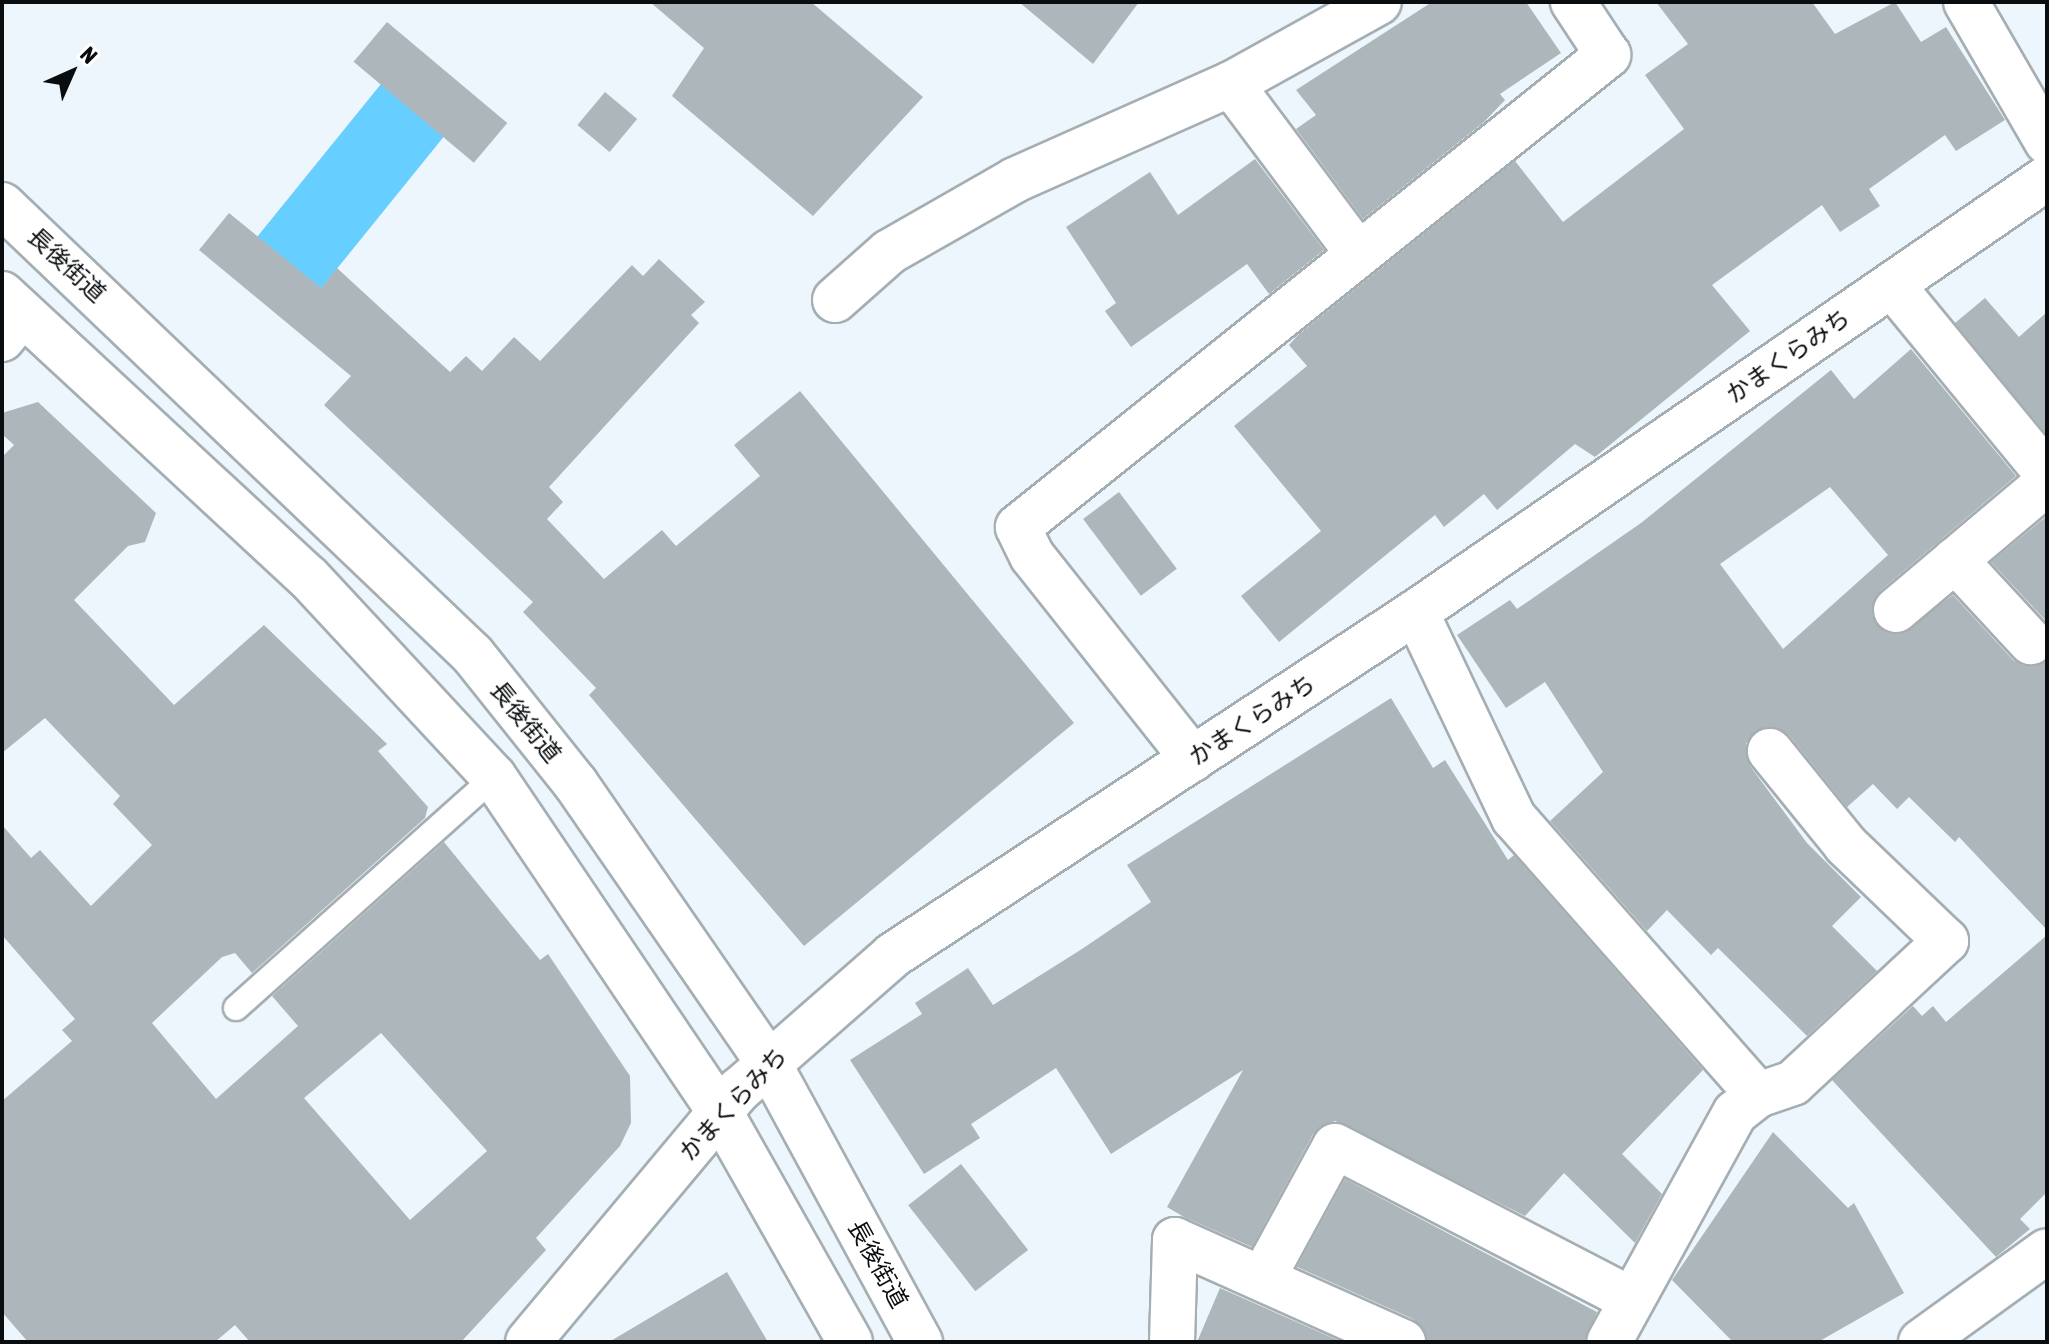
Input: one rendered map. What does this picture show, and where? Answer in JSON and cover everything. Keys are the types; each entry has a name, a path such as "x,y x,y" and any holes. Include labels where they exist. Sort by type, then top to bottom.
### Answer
{"street":[{"path":"835,300 889,252 1015,180 1231,84 1379,2"},
{"path":"1193,759 1032,556 1018,527 1608,55 1573,2"},
{"path":"1966,2 2047,142"},
{"path":"1231,84 1358,254"},
{"name":"かまくらみち","path":"528,1342 720,1112 768,1062 893,955 1416,612 2047,178"},
{"name":"長後街道","path":"2,205 473,655 576,784 768,1062 920,1342"},
{"path":"1892,285 2047,474"},
{"path":"9,315 308,577 494,777 720,1112 850,1342"},
{"path":"1896,610 2047,483"},
{"path":"1955,560 2031,642"},
{"path":"1416,612 1514,818 1758,1095"},
{"path":"1609,1342 1735,1113 1758,1095 1793,1083 1946,941 1846,845 1770,751"},
{"path":"1263,1278 1335,1146 1630,1299"},
{"path":"1172,1342 1175,1240 1403,1342"},
{"path":"1921,1342 2043,1263"}],"lane":[{"path":"236,1008 494,777"}],"water":[{"path":"381,84 445,136 321,289 257,237"}],"building":[{"path":"650,2 811,2 923,97 813,216 672,96 704,48"},
{"path":"1019,2 1139,2 1093,64"},
{"path":"1432,2 1526,2 1561,53 1500,94 1505,100 1484,122 1363,219 1296,129 1316,115 1296,90"},
{"path":"1656,2 1812,2 1835,34 1895,2 1921,42 1946,27 2005,120 1956,151 1945,135 1869,189 1880,206 1840,232 1822,205 1712,285 1750,331 1595,457 1575,444 1497,510 1484,494 1444,527 1435,515 1279,642 1241,596 1321,531 1234,426 1307,366 1289,345 1298,335 1515,161 1563,222 1684,129 1645,75 1688,44"},
{"path":"387,22 507,123 474,163 354,62"},
{"path":"605,92 637,119 610,152 577,125"},
{"path":"1255,159 1324,250 1269,294 1247,264 1131,347 1105,311 1116,303 1066,227 1150,172 1178,215"},
{"path":"229,213 321,288 337,268 450,372 466,356 482,371 514,337 540,361 632,265 643,276 659,259 705,302 691,315 699,323 549,487 563,502 547,519 604,579 662,530 676,546 760,476 734,445 800,391 1074,723 804,946 589,695 596,688 523,612 533,602 324,405 351,376 199,250"},
{"path":"1985,298 2019,337 2047,312 2047,435 1955,323"},
{"path":"1911,349 2016,476 1880,591 1872,615 1887,633 1901,634 1953,595 2013,660 2024,666 2047,661 2047,930 1959,837 1955,842 1909,797 1897,809 1873,784 1847,807 1789,735 1765,727 1746,743 1750,766 1807,843 1861,897 1832,926 1877,971 1807,1036 1718,948 1711,955 1667,910 1647,931 1550,821 1603,772 1545,682 1506,708 1457,635 1510,600 1517,609 1641,523 1831,370 1854,399","holes":["1830,487 1888,555 1783,649 1720,564"]},
{"path":"38,402 156,513 145,542 128,546 74,600 174,705 264,625 387,744 378,751 428,807 425,818 252,973 235,953 222,957 152,1023 216,1099 298,1026 272,996 444,842 540,960 548,954 630,1076 631,1123 620,1146 536,1238 546,1250 461,1342 250,1342 235,1325 215,1342 28,1342 2,1312 2,1101 72,1041 62,1030 75,1019 2,935 2,825 31,858 40,850 91,906 152,845 113,804 120,796 45,718 2,753 2,457 14,445 2,434 2,413","holes":["381,1033 487,1151 410,1220 304,1098"]},
{"path":"1119,492 1177,569 1141,596 1083,519"},
{"path":"2047,516 2047,622 1991,562"},
{"path":"1391,698 1433,768 1445,760 1508,860 1514,855 1703,1070 1622,1154 1662,1194 1635,1243 1564,1173 1525,1216 1335,1121 1313,1134 1252,1247 1184,1217 1167,1207 1243,1070 1111,1154 1056,1068 971,1124 980,1138 924,1174 850,1060 922,1014 915,1003 968,968 993,1005 1082,949 1151,902 1127,865"},
{"path":"2047,935 2047,1192 2020,1219 2030,1229 1996,1257 1832,1080 1913,1006 1922,1016 1933,1006 1946,1022"},
{"path":"1773,1132 1848,1208 1854,1203 1904,1293 1818,1342 1733,1342 1672,1280"},
{"path":"961,1164 1028,1250 975,1291 908,1205"},
{"path":"1345,1179 1597,1312 1584,1342 1428,1342 1413,1319 1297,1267"},
{"path":"727,1272 768,1342 609,1342"},
{"path":"1220,1288 1342,1342 1197,1342"}]}
